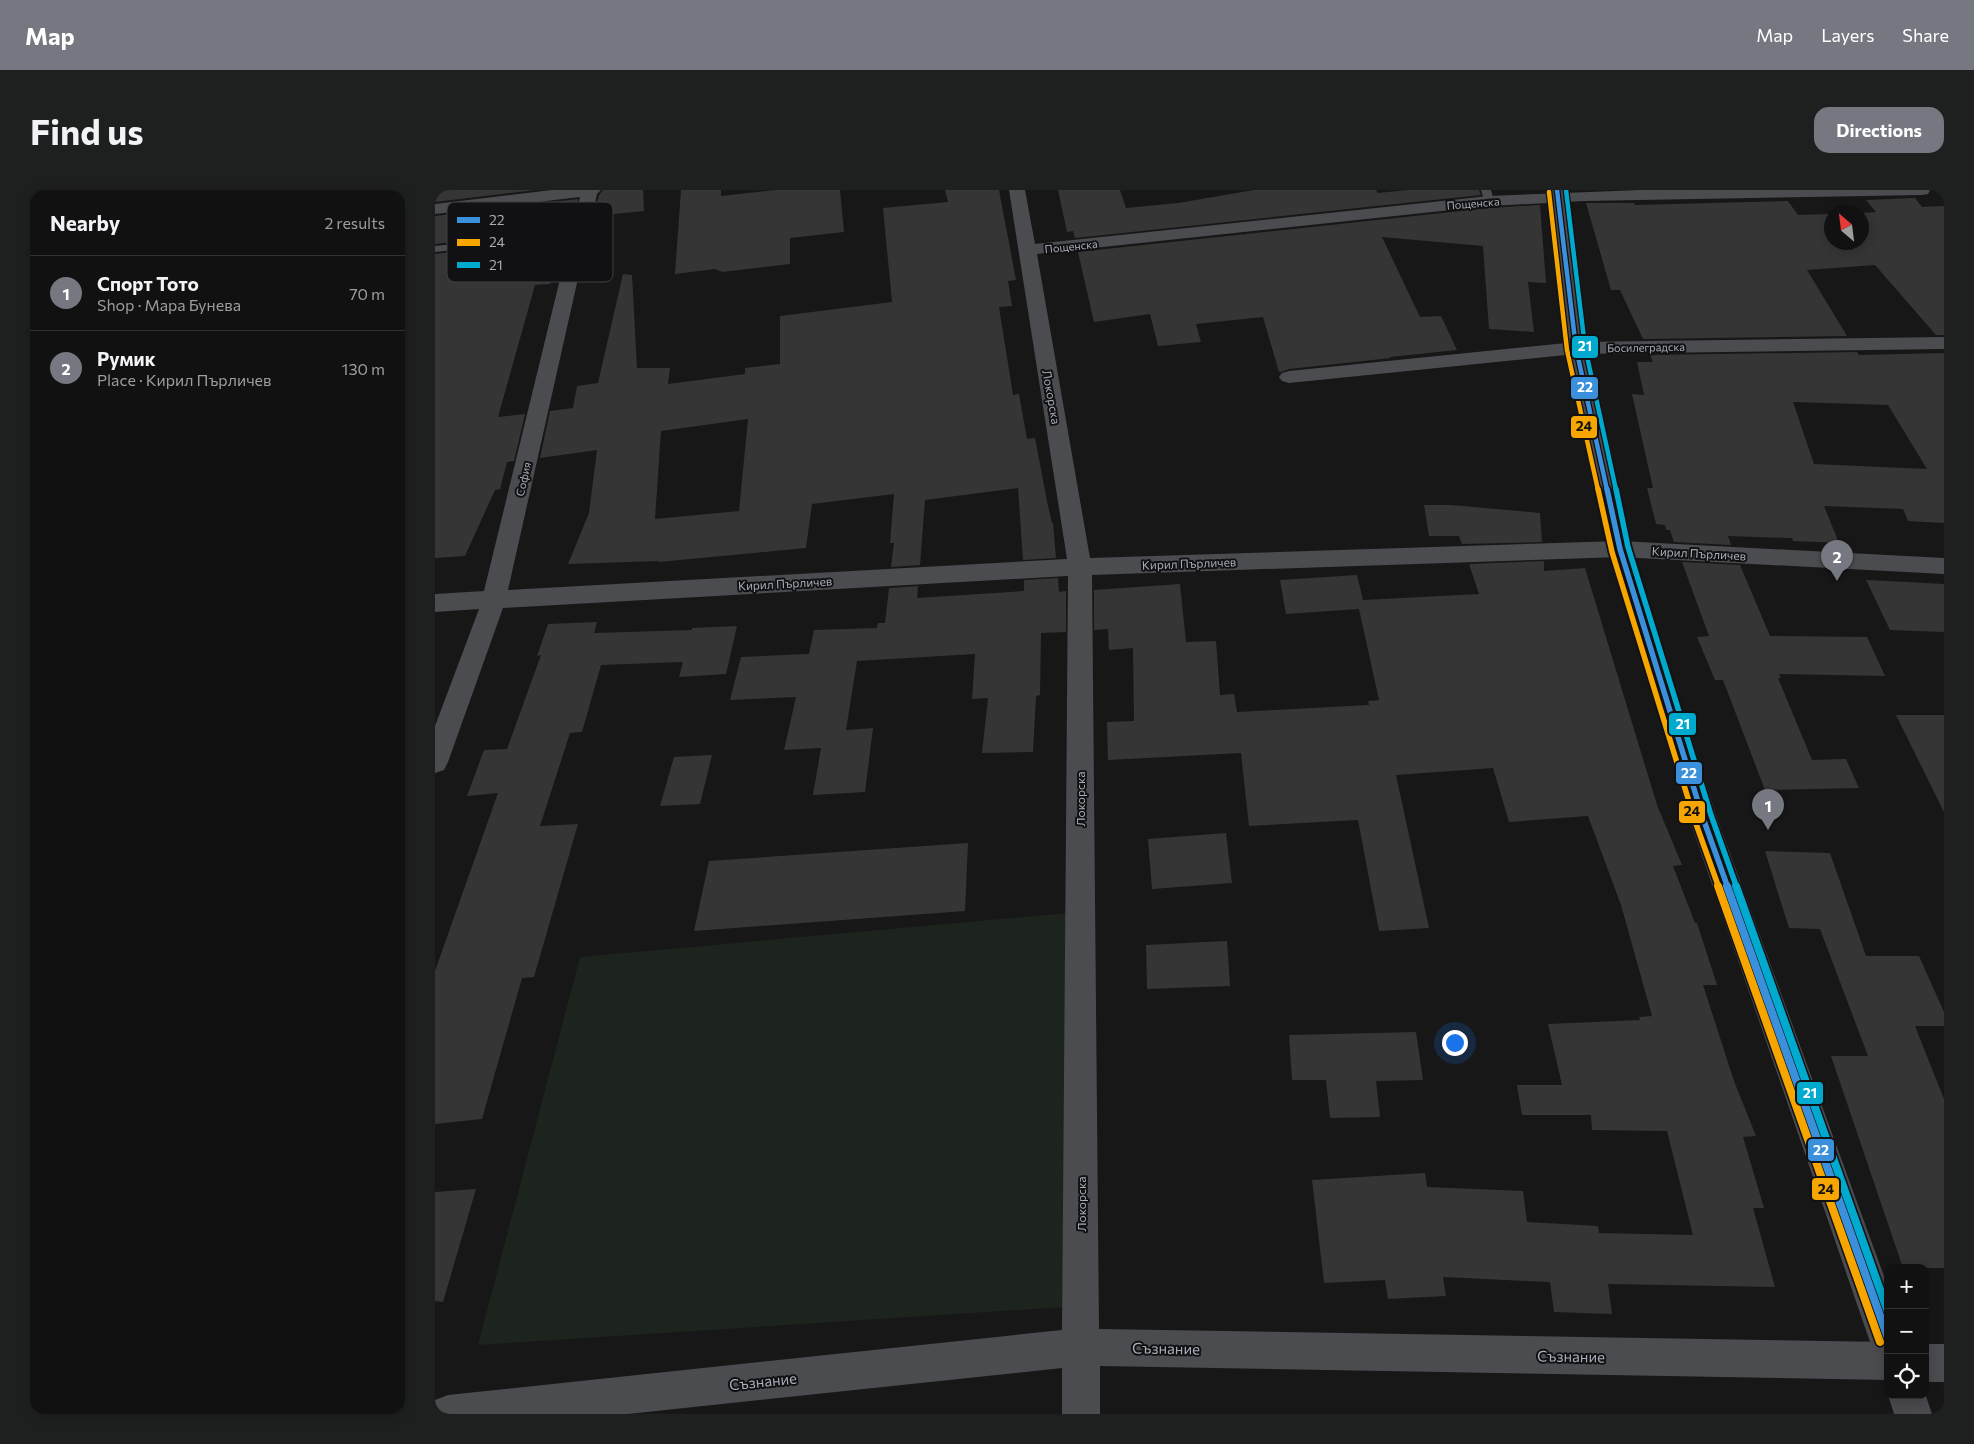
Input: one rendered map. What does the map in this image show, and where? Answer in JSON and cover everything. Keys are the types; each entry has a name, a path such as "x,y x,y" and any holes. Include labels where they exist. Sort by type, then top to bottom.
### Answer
{"street":[{"path":"492,202 591,190"},
{"name":"Локорска","path":"1017,190 1080,567 1081,1414"},
{"name":"Пощенска","path":"1027,250 1487,196 1922,190"},
{"path":"1558,194 1576,348 1620,549 1703,818 1884,1328"},
{"name":"София","path":"435,762 494,600 569,282"},
{"name":"Босилеградска","path":"1289,377 1576,348 1944,343"},
{"name":"Кирил Пърличев","path":"435,603 1080,567 1620,549 1944,566"},
{"name":"Съзнание","path":"448,1414 1081,1347 1884,1361"},
{"path":"1929,1363 1944,1364"},
{"path":"1908,1399 1913,1414"}],"shaded area":[{"path":"1080,912 1065,1307 478,1345 580,957"}],"building":[{"path":"435,190 536,190 435,202"},
{"path":"603,190 643,190 644,211 613,214 613,202 597,202"},
{"path":"681,190 721,190 721,196 776,190 840,190 844,232 790,238 790,264 722,272 715,269 675,274"},
{"path":"945,190 999,190 1016,280 1008,281 1012,306 999,307 1013,395 1019,394 1027,439 1035,438 1053,523 1056,558 1023,560 1018,488 925,500 920,565 891,567 894,543 890,543 894,494 812,504 806,548 659,562 568,564 589,513 597,450 540,458 550,411 573,408 577,386 598,383 623,274 632,275 637,368 670,368 668,384 745,374 745,368 780,364 780,316 892,302 883,208 948,202","holes":["748,419 739,511 655,519 661,431"]},
{"path":"1058,190 1120,190 1126,208 1178,203 1254,190 1376,190 1378,193 1408,190 1479,190 1481,195 1075,238 1073,231 1067,232"},
{"path":"1915,198 1922,207 1944,206 1944,335 1936,335 1875,265 1807,270 1847,336 1643,339 1620,290 1611,290 1586,203 1634,203 1635,205 1788,201 1798,215 1824,214 1824,250 1869,250 1869,212 1876,212 1866,200"},
{"path":"578,199 577,202 553,202"},
{"path":"1540,205 1546,283 1528,282 1534,332 1489,329 1483,246 1382,237 1420,317 1441,316 1457,350 1289,369 1281,372 1279,372 1263,317 1196,324 1201,342 1158,346 1150,314 1094,322 1078,252 1489,208"},
{"path":"447,215 447,243 435,244 435,216"},
{"path":"447,253 447,282 551,282 550,284 535,285 498,417 525,414 514,461 507,462 500,489 495,490 465,556 435,558 435,254"},
{"path":"1857,352 1859,355 1944,353 1944,523 1908,521 1903,509 1824,506 1839,543 1793,541 1792,538 1728,536 1731,545 1674,542 1670,530 1666,530 1665,525 1656,524 1647,488 1653,488 1632,394 1644,395 1637,362 1653,362 1650,355","holes":["1793,402 1888,405 1927,469 1814,464"]},
{"path":"1424,505 1452,505 1540,513 1542,542 1462,544 1459,536 1429,536"},
{"path":"1544,561 1544,571 1585,568 1657,805 1682,865 1673,866 1695,923 1697,923 1717,985 1703,985 1734,1081 1756,1136 1743,1137 1764,1208 1753,1208 1775,1287 1608,1284 1612,1314 1554,1312 1550,1282 1443,1277 1446,1296 1388,1299 1385,1280 1324,1283 1312,1180 1425,1173 1427,1187 1523,1191 1527,1222 1598,1226 1599,1233 1693,1235 1667,1131 1592,1130 1591,1115 1522,1115 1517,1085 1562,1085 1548,1024 1640,1020 1639,1017 1652,1016 1621,905 1588,816 1509,822 1493,768 1396,775 1429,928 1379,931 1358,820 1249,826 1241,753 1108,760 1107,722 1134,721 1133,648 1109,650 1108,629 1094,630 1094,590 1180,584 1186,642 1216,641 1220,695 1234,694 1237,712 1369,705 1368,701 1379,700 1359,609 1286,614 1280,580 1357,575 1363,600 1479,594 1469,564"},
{"path":"1682,562 1740,565 1770,636 1867,637 1885,676 1779,674 1781,678 1778,678 1812,760 1846,759 1859,788 1765,790 1723,680 1715,680 1697,637 1709,636"},
{"path":"1058,578 1059,592 1066,591 1066,632 1041,633 1040,695 1036,696 1033,752 982,753 988,698 972,699 975,654 857,661 846,730 873,728 865,792 813,795 821,748 784,750 796,697 730,700 741,657 809,654 814,630 877,628 878,623 885,623 889,588 918,586 917,598 1024,591 1024,580"},
{"path":"1866,580 1944,584 1944,632 1890,630"},
{"path":"597,622 594,633 692,630 692,628 737,626 726,674 679,677 683,662 601,665 582,732 570,733 540,826 578,824 534,977 522,978 482,1119 435,1124 435,971 498,793 467,796 484,750 507,749 541,655 537,656 548,624"},
{"path":"1896,715 1944,715 1944,812"},
{"path":"712,755 700,804 660,806 674,757"},
{"path":"1226,833 1232,883 1152,889 1148,839"},
{"path":"968,843 965,911 694,931 709,861"},
{"path":"1765,851 1830,853 1866,956 1919,956 1944,1012 1944,1026 1915,1026 1944,1099 1944,1268 1929,1268 1929,1264 1902,1264 1831,1056 1868,1056 1820,929 1789,928"},
{"path":"1227,941 1230,986 1147,989 1146,945"},
{"path":"1416,1032 1423,1080 1376,1081 1380,1117 1330,1118 1326,1080 1292,1080 1289,1035"},
{"path":"476,1189 443,1302 435,1301 435,1192"}],"transit line":[{"name":"22","path":"1557,190 1576,348 1620,549 1703,818 1884,1327"},
{"name":"21","path":"1566,190 1585,347 1628,547 1711,815 1887,1309"},
{"name":"24","path":"1549,192 1567,350 1612,552 1695,821 1880,1342"}],"place":[{"name":"Румик","path":"1837,581"},
{"name":"Спорт Тото","path":"1768,830"}]}
